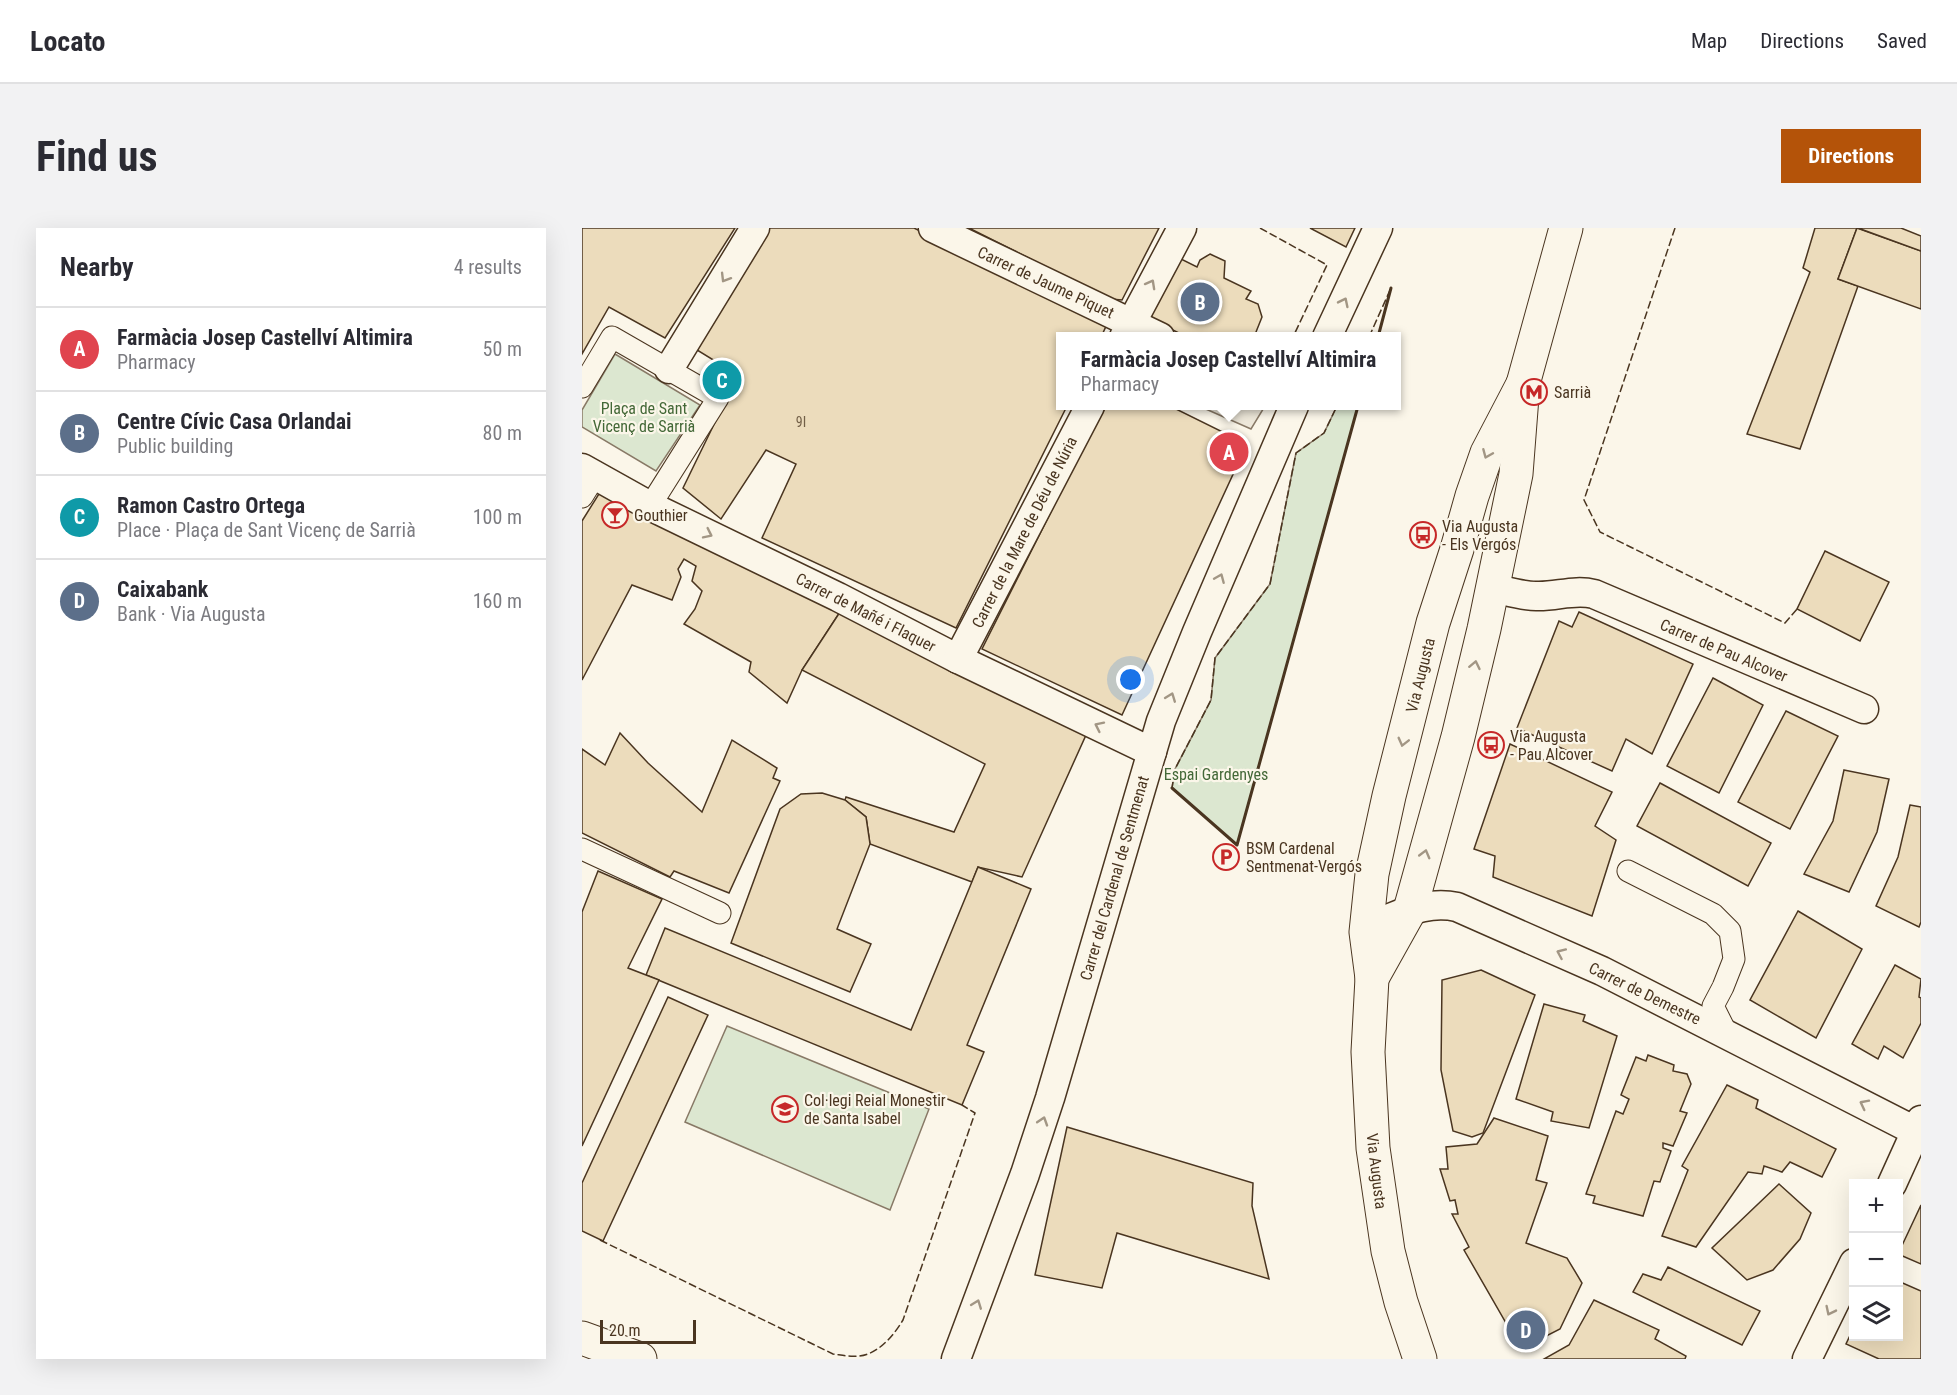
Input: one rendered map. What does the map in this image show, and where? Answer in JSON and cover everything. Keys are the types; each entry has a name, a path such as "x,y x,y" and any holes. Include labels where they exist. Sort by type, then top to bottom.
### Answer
{"main road":[{"name":"Via Augusta","path":"1372,978 1410,910 1458,737 1493,588 1516,474 1523,384 1566,228"},
{"name":"Via Augusta","path":"1420,1359 1401,1302 1388,1251 1373,1148 1368,1052 1372,978 1366,932 1372,874 1433,623 1487,453 1523,384"},
{"path":"582,1338 640,1359"}],"street":[{"path":"669,369 755,228"},
{"name":"Carrer de Jaume Piquet","path":"933,228 1127,329"},
{"path":"1127,329 1182,228"},
{"path":"1329,332 1378,228"},
{"path":"582,387 612,336 718,398 650,506"},
{"name":"Carrer de la Mare de Déu de Núria","path":"958,659 1087,410"},
{"name":"Carrer del Cardenal de Sentmenat","path":"956,1359 1026,1174 1161,721 1292,410"},
{"name":"Carrer de Mañé i Flaquer","path":"586,480 650,506 838,597 958,659 1152,752"},
{"name":"Carrer de Pau Alcover","path":"1493,588 1536,596 1584,592 1594,594 1864,710"},
{"path":"584,855 720,913"},
{"path":"1628,871 1713,914 1730,931 1734,959 1724,987 1713,1006 1727,1034"},
{"name":"Carrer de Demestre","path":"1366,932 1410,910 1440,904 1457,907 1602,971 1919,1128"},
{"path":"1894,1179 1919,1128"},
{"path":"1808,1359 1849,1273"}],"green space":[{"name":"Plaça de Sant Vicenç de Sarrià","path":"615,354 700,405 656,471 582,427 582,410"},
{"name":"Espai Gardenyes","path":"1335,410 1357,410 1237,845 1172,788 1175,769 1211,700 1215,658 1270,584 1296,453 1324,433"},
{"path":"727,1026 929,1109 890,1210 685,1122"}],"shaded area":[{"path":"1208,410 1263,410 1251,429"}],"building":[{"path":"582,228 735,228 665,338 609,307 582,354"},
{"path":"768,228 914,228 1108,322 1103,332 1056,332 1056,410 1065,410 956,628 762,538 796,464 766,450 721,519 683,488 738,375 697,350"},
{"path":"969,228 1159,228 1122,300 1110,299"},
{"path":"1310,228 1355,228 1346,247"},
{"path":"1815,228 1857,228 1838,279 1858,286 1800,449 1747,434 1810,272 1803,268"},
{"path":"1857,228 1921,251 1921,309 1838,279"},
{"path":"1858,228 1901,228 1921,236 1921,251"},
{"path":"1210,254 1225,261 1224,278 1251,291 1246,299 1258,304 1262,317 1256,332 1177,332 1140,314 1173,255 1197,267 1200,260"},
{"path":"1102,410 1178,410 1247,444 1122,715 982,649"},
{"path":"602,489 840,612 802,670 787,703 749,672 751,662 684,624 695,609 702,591 692,581 696,566 684,559 678,569 681,577 672,600 632,585 582,680 582,521"},
{"path":"1825,551 1889,582 1860,641 1797,609"},
{"path":"840,612 1086,735 1022,877 978,867 972,882 870,844 866,817 845,800 846,797 954,832 985,764 802,670"},
{"path":"1579,612 1693,664 1652,754 1626,739 1612,771 1517,728 1559,621 1572,627"},
{"path":"1713,678 1763,705 1719,793 1667,766"},
{"path":"1786,711 1838,736 1790,829 1738,802"},
{"path":"620,733 648,763 702,812 732,740 777,768 773,778 780,781 729,893 674,871 670,877 582,833 582,749 605,765"},
{"path":"1510,744 1612,792 1595,826 1616,840 1592,916 1493,877 1495,856 1474,849"},
{"path":"1844,770 1889,779 1877,832 1849,892 1804,874 1833,821"},
{"path":"1660,783 1771,843 1748,886 1637,826"},
{"path":"822,793 845,800 866,817 870,844 837,929 871,944 850,992 731,943 780,809 801,794"},
{"path":"1910,805 1921,807 1921,922 1919,927 1876,906 1898,857"},
{"path":"978,867 1031,889 967,1045 984,1052 962,1105 646,975 665,928 911,1030"},
{"path":"598,871 662,899 628,968 659,980 582,1146 582,912"},
{"path":"1798,911 1862,949 1816,1038 1750,1000"},
{"path":"1895,965 1921,979 1919,997 1921,998 1921,1023 1903,1058 1884,1046 1878,1059 1852,1044"},
{"path":"1481,970 1535,995 1483,1133 1472,1137 1453,1131 1441,1070 1442,980"},
{"path":"668,997 708,1015 603,1241 582,1231 582,1183"},
{"path":"1544,1004 1585,1015 1583,1021 1617,1036 1589,1128 1551,1121 1553,1112 1516,1099"},
{"path":"1648,1055 1674,1065 1673,1071 1687,1074 1691,1084 1680,1111 1687,1113 1673,1146 1663,1143 1663,1148 1671,1151 1660,1182 1654,1181 1643,1216 1593,1203 1595,1196 1586,1194 1616,1111 1623,1114 1629,1099 1621,1095 1636,1057 1646,1061"},
{"path":"1727,1085 1758,1100 1756,1108 1836,1149 1822,1177 1790,1162 1782,1172 1764,1166 1762,1174 1748,1172 1696,1247 1662,1236 1688,1170 1682,1166"},
{"path":"1494,1118 1548,1136 1536,1180 1547,1183 1526,1243 1567,1258 1582,1283 1560,1329 1521,1349 1464,1250 1469,1247 1452,1214 1458,1214 1455,1200 1450,1201 1440,1169 1448,1169 1446,1147 1477,1144"},
{"path":"1067,1127 1253,1183 1252,1206 1269,1279 1117,1233 1102,1288 1035,1275"},
{"path":"1779,1184 1811,1213 1800,1239 1773,1270 1747,1280 1712,1248"},
{"path":"1921,1205 1921,1264 1903,1256 1903,1243"},
{"path":"1668,1267 1760,1311 1742,1345 1633,1292 1643,1274 1661,1280"},
{"path":"1903,1283 1921,1291 1921,1359 1879,1359 1846,1344 1849,1338 1849,1341 1903,1341"},
{"path":"1594,1300 1659,1330 1655,1339 1686,1356 1685,1359 1544,1359 1569,1345"}],"fence":[{"path":"1260,228 1327,265 1295,332"},
{"path":"1675,228 1584,500 1600,532 1785,623 1797,609"},
{"path":"1371,332 1391,288"},
{"path":"1172,788 1175,769 1211,700 1215,658 1270,584 1296,453 1324,433 1335,410"},
{"path":"600,1240 833,1354 865,1355 885,1343 903,1320 975,1113 962,1105"}],"wall":[{"path":"1379,332 1391,288"},
{"path":"1172,788 1237,845 1357,410"}],"place":[{"name":"Centre Cívic Casa Orlandai","path":"1200,302"},
{"name":"Ramon Castro Ortega","path":"722,380"},
{"name":"Sarrià","path":"1534,392"},
{"name":"Farmàcia Josep Castellví Altimira","path":"1229,452"},
{"name":"Gouthier","path":"615,515"},
{"name":"Via Augusta - Els Vergós","path":"1423,535"},
{"name":"Via Augusta - Pau Alcover","path":"1491,745"},
{"name":"BSM Cardenal Sentmenat-Vergós","path":"1226,857"},
{"name":"Col·legi Reial Monestir de Santa Isabel","path":"785,1109"},
{"name":"Caixabank","path":"1526,1330"}]}
